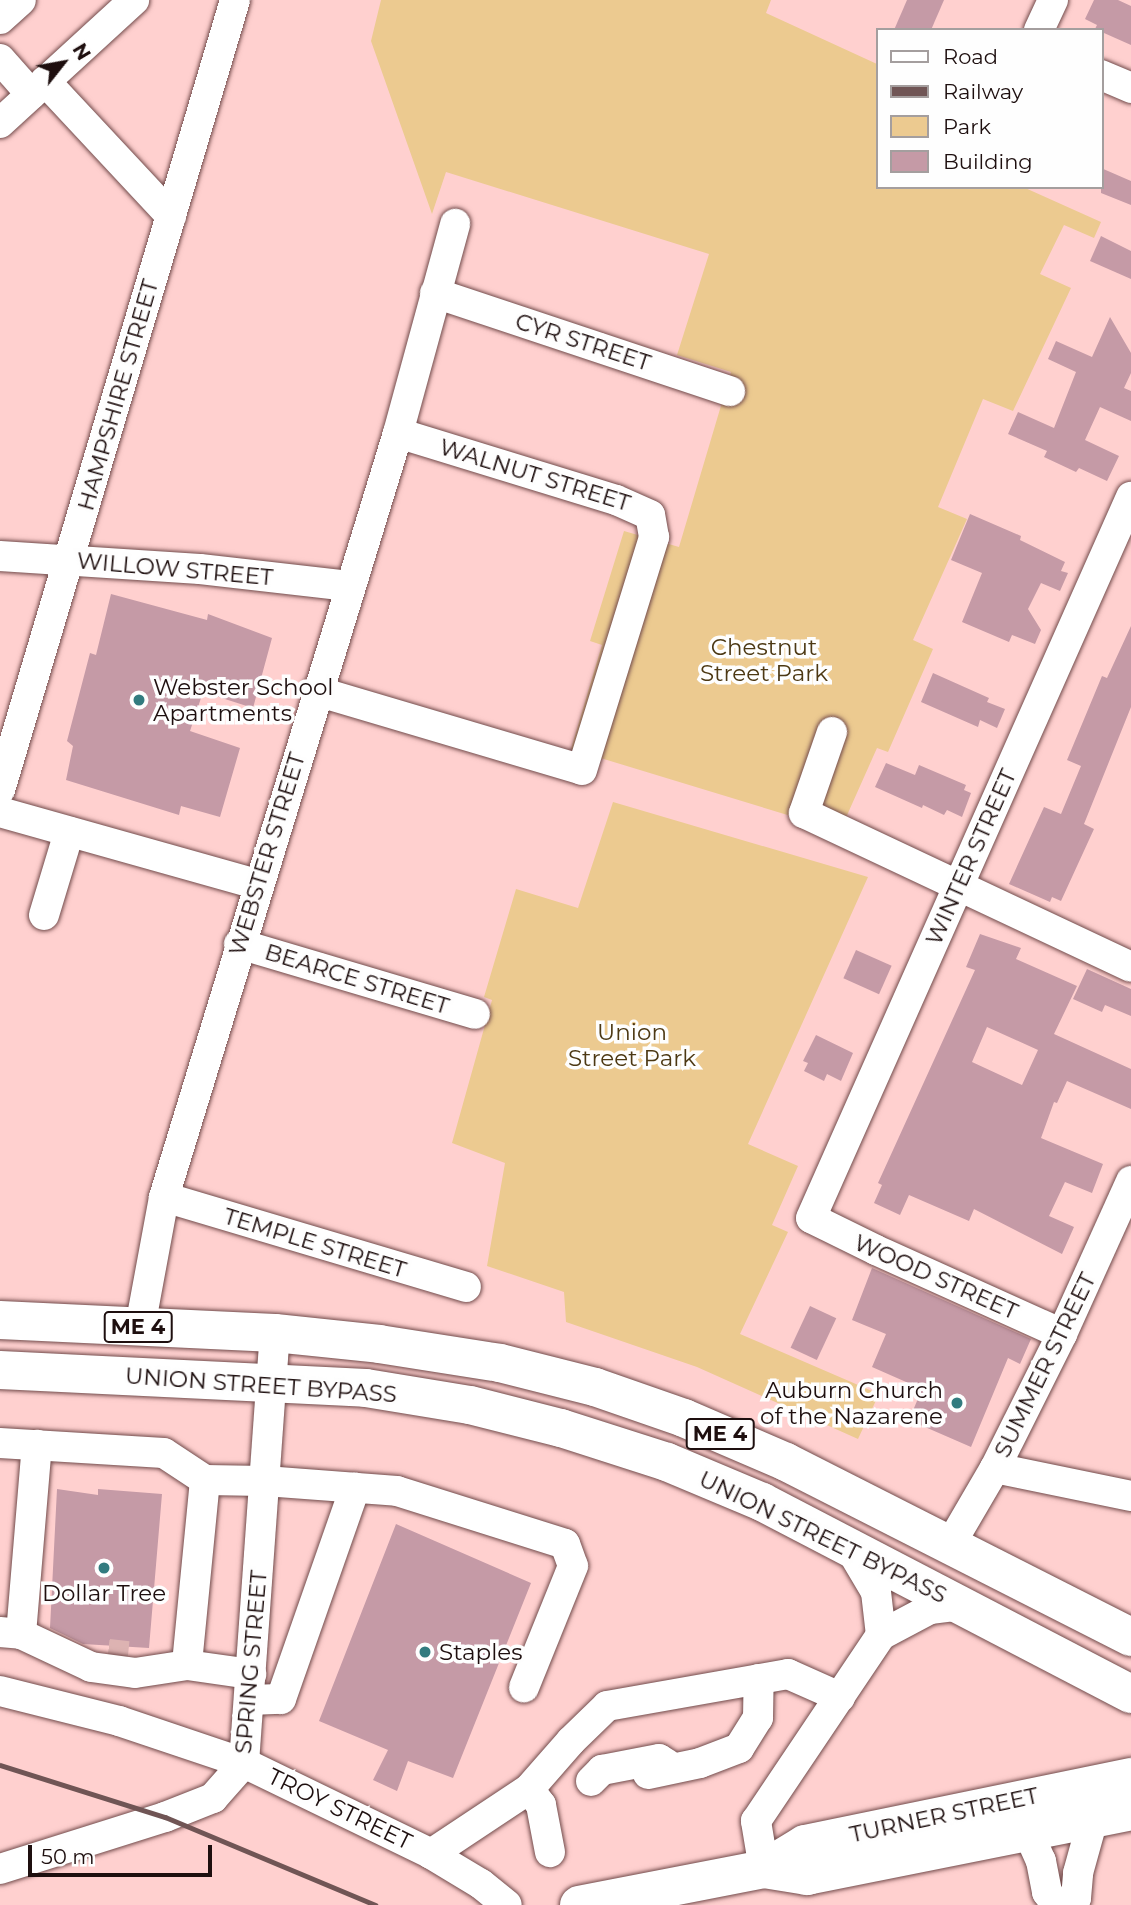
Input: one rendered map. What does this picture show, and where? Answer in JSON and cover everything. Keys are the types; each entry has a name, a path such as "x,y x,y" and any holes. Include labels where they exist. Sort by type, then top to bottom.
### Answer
{"highway":[{"name":"UNION STREET BYPASS","path":"0,1320 275,1333 379,1344 500,1363 595,1387 684,1418 786,1462 1131,1637"},
{"name":"UNION STREET BYPASS","path":"0,1370 366,1388 470,1405 561,1428 667,1462 762,1503 1131,1694"},
{"name":"TURNER STREET","path":"764,1870 805,1843 1131,1777"},
{"name":"TURNER STREET","path":"604,1902 764,1870 807,1876 1131,1811"}],"street":[{"path":"0,123 134,0"},
{"name":"HAMPSHIRE STREET","path":"0,790 235,0"},
{"path":"0,19 21,1"},
{"path":"1040,28 1051,1"},
{"path":"0,59 38,87 171,216"},
{"path":"1103,76 1131,88"},
{"name":"WEBSTER STREET","path":"140,1327 164,1197 316,691 398,433 455,224"},
{"name":"CYR STREET","path":"435,293 730,391"},
{"name":"WALNUT STREET","path":"316,691 582,770 654,537 650,515 640,508 398,433"},
{"name":"WINTER STREET","path":"811,1218 1131,497"},
{"name":"WILLOW STREET","path":"0,556 200,569 349,586"},
{"path":"832,732 804,813 1131,967"},
{"path":"0,813 257,884"},
{"path":"44,915 69,832"},
{"name":"BEARCE STREET","path":"239,944 475,1014"},
{"name":"SUMMER STREET","path":"950,1545 995,1468 1062,1334 1131,1181"},
{"name":"TEMPLE STREET","path":"164,1197 466,1287"},
{"name":"WOOD STREET","path":"811,1218 1062,1334"},
{"name":"SPRING STREET","path":"0,1869 165,1817 213,1798 244,1763 275,1333"},
{"path":"0,1443 164,1452 205,1480 265,1481 397,1491 565,1544 573,1566 524,1686"},
{"path":"37,1445 10,1633 91,1667 135,1673 129,1659"},
{"path":"995,1468 1131,1496"},
{"path":"187,1665 205,1480"},
{"path":"77,1660 129,1659 187,1665 281,1699 355,1488"},
{"path":"850,1548 876,1592 881,1635"},
{"path":"764,1870 756,1821 881,1635 930,1609 962,1605"},
{"path":"431,1854 530,1788 607,1706 788,1674 840,1697"},
{"path":"551,1764 600,1782 602,1770 659,1759 661,1771 739,1748 758,1718 759,1679"},
{"name":"TROY STREET","path":"0,1691 120,1721 244,1763 431,1854 481,1884 507,1905"},
{"path":"530,1788 541,1805 550,1853"},
{"path":"1069,1905 1076,1898 1078,1873 1093,1819"},
{"path":"1028,1832 1041,1861 1047,1892 1056,1905"}],"green space":[{"name":"Chestnut Street Park","path":"381,0 771,0 766,13 876,64 876,189 1027,189 1101,222 1094,238 1064,225 1040,274 1071,288 1013,411 983,399 938,507 967,519 913,640 933,649 888,752 877,748 840,831 571,749 602,645 590,641 624,531 679,547 731,372 677,355 709,254 446,172 432,214 371,41"},
{"name":"Union Street Park","path":"613,802 868,877 748,1144 798,1166 772,1225 788,1232 740,1334 879,1394 858,1439 697,1367 566,1322 564,1292 487,1266 505,1163 452,1143 492,1000 484,997 516,889 578,908"}],"building":[{"path":"907,0 944,0 932,28 895,28"},
{"path":"1094,0 1118,0 1131,6 1131,45 1103,33 1103,28 1096,28 1097,25 1085,19"},
{"path":"1103,169 1131,181 1131,205 1101,193"},
{"path":"1101,236 1131,251 1131,279 1090,261"},
{"path":"1110,317 1131,353 1131,373 1124,388 1131,391 1131,421 1100,407 1085,440 1119,456 1107,481 1079,468 1076,472 1044,457 1047,451 1008,434 1018,412 1054,428 1076,372 1048,359 1056,341 1092,357"},
{"path":"970,514 1021,536 1020,540 1065,562 1061,571 1068,573 1060,591 1041,583 1028,609 1041,630 1035,644 1012,635 1009,642 962,622 982,573 951,560"},
{"name":"Webster School Apartments","path":"111,594 207,620 208,614 272,638 253,708 203,692 190,731 240,748 220,817 181,806 179,815 66,780 73,746 67,741 90,653 96,655"},
{"path":"1131,626 1131,707 1084,824 1094,829 1061,901 1052,897 1050,902 1009,884 1044,807 1061,814 1081,766 1067,760 1102,676 1107,678"},
{"path":"933,673 989,698 987,702 1005,709 997,728 980,720 978,727 921,702"},
{"path":"886,763 915,775 919,765 966,785 964,790 971,793 962,817 947,810 944,815 923,805 922,808 875,787"},
{"path":"980,934 1021,948 1016,959 1077,986 1054,1034 1131,1069 1131,1109 1067,1081 1057,1103 1054,1102 1041,1138 1103,1164 1092,1193 1065,1182 1049,1216 1074,1227 1062,1254 974,1209 969,1221 909,1195 900,1215 874,1203 882,1185 878,1183 975,970 966,967","holes":["987,1027 1038,1050 1022,1085 972,1062"]},
{"path":"856,950 892,966 879,994 843,978"},
{"path":"1087,969 1131,989 1131,1016 1105,1005 1102,1012 1073,999"},
{"path":"816,1035 853,1053 841,1081 827,1074 824,1081 804,1071 808,1063 803,1061"},
{"path":"872,1268 1031,1339 1020,1364 1008,1358 971,1447 909,1420 922,1389 872,1367 886,1334 852,1320"},
{"path":"810,1306 836,1318 817,1360 791,1348"},
{"name":"Dollar Tree","path":"57,1489 98,1495 98,1489 162,1494 149,1648 83,1644 50,1628"},
{"name":"Staples","path":"396,1524 531,1583 453,1778 408,1761 397,1791 373,1780 388,1750 319,1721"}],"tunnel":[{"path":"108,1654 128,1656"}],"railway":[{"path":"0,1765 165,1817 375,1905"}],"place":[{"name":"Webster School Apartments","path":"139,700"},
{"name":"Auburn Church of the Nazarene","path":"957,1403"},
{"name":"Dollar Tree","path":"104,1568"},
{"name":"Staples","path":"425,1652"}]}
